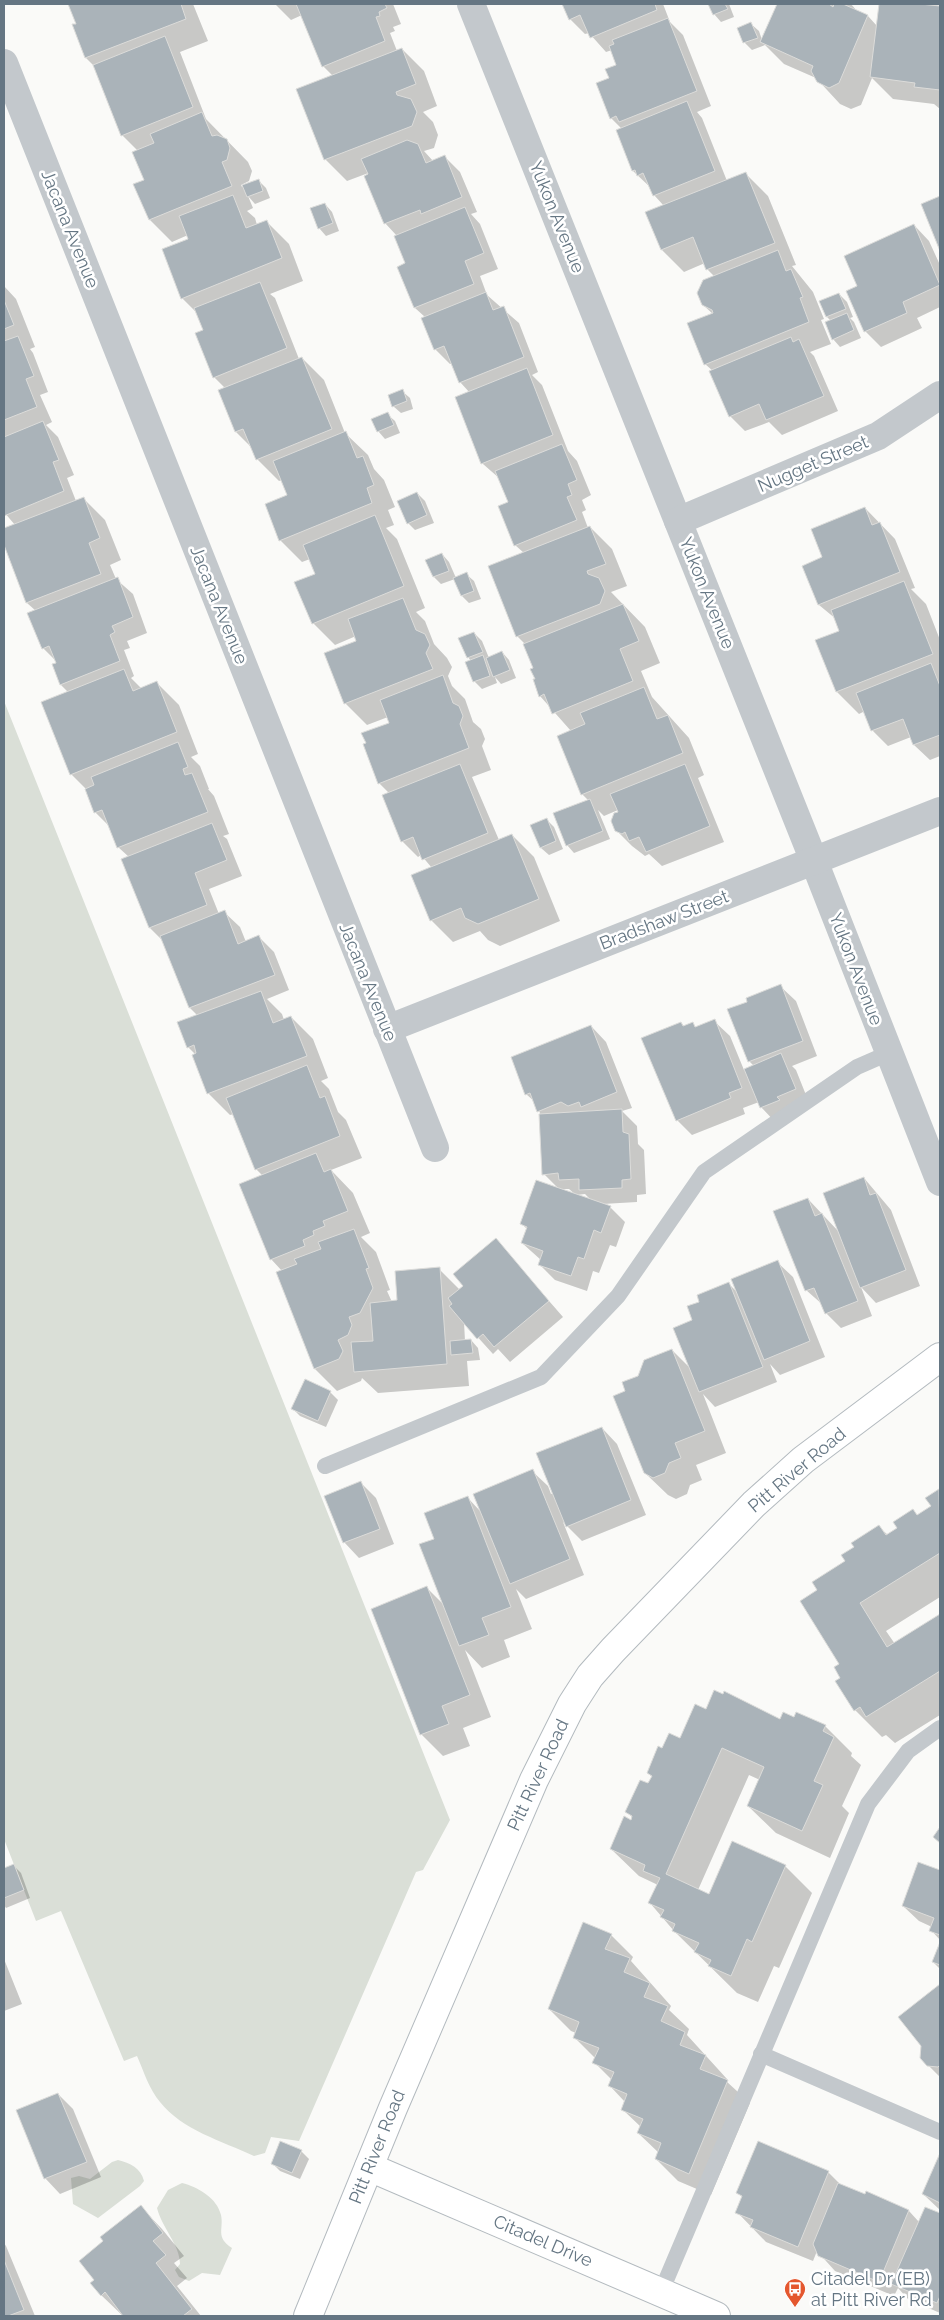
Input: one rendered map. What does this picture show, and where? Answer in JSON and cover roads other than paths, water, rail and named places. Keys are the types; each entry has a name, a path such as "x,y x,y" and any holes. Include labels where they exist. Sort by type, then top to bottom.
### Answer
{"main road":[{"name":"Pitt River Road","path":"308,2316 369,2167 534,1780 572,1704 590,1676 754,1504 804,1460 940,1357"},
{"name":"Citadel Drive","path":"369,2167 716,2316"}],"street":[{"name":"Yukon Avenue","path":"471,4 814,861 940,1182"},
{"name":"Jacana Avenue","path":"4,62 435,1148"},
{"name":"Nugget Street","path":"678,521 878,436 940,395"},
{"name":"Bradshaw Street","path":"387,1029 940,811"}],"lane":[{"path":"324,1466 541,1377 618,1296 704,1172 857,1067 888,1053"},
{"path":"660,2292 868,1804 908,1751 940,1728"},
{"path":"761,2054 940,2132"}],"place":[{"name":"Citadel Dr (EB) at Pitt River Rd","path":"795,2308"}]}
